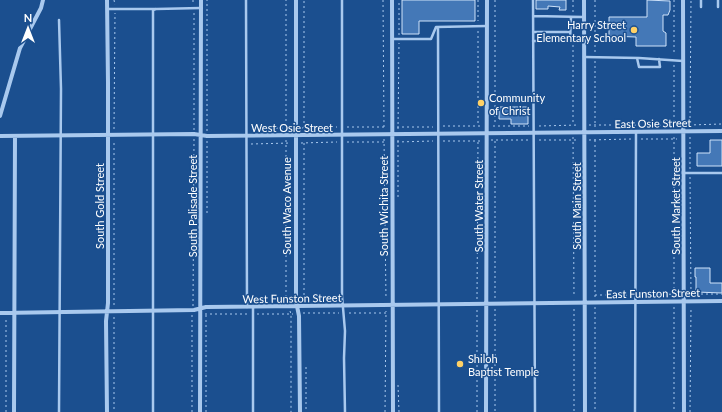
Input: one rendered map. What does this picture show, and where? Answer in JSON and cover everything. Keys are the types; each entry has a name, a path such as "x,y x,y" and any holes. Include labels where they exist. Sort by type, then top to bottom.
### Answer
{"street":[{"path":"0,116 20,48 43,0"},
{"name":"South Gold Street","path":"107,0 107,412"},
{"name":"South Palisade Street","path":"200,412 201,0"},
{"name":"South Waco Avenue","path":"296,0 296,300 300,316 300,412"},
{"name":"South Wichita Street","path":"392,0 393,412"},
{"name":"South Water Street","path":"486,412 487,0"},
{"name":"South Main Street","path":"584,0 585,412"},
{"name":"South Market Street","path":"683,0 684,412"},
{"name":"East Osie Street","path":"584,133 722,131"},
{"name":"West Osie Street","path":"0,136 194,134 207,136 342,136 584,133"},
{"path":"14,412 15,136"},
{"name":"East Funston Street","path":"585,303 684,300 722,301"},
{"name":"West Funston Street","path":"0,313 192,310 206,307 585,303"}],"lane":[{"path":"246,0 247,307"},
{"path":"342,0 342,296 344,306 345,412"},
{"path":"533,0 535,412"},
{"path":"701,0 702,6"},
{"path":"718,0 718,7"},
{"path":"107,9 201,8"},
{"path":"153,412 153,10 156,9"},
{"path":"533,16 584,17"},
{"path":"572,17 570,32 572,41"},
{"path":"59,20 61,89 59,412"},
{"path":"393,39 430,39 436,27 487,26"},
{"path":"438,27 439,412"},
{"path":"533,32 570,32"},
{"path":"533,41 584,41"},
{"path":"584,57 683,61"},
{"path":"637,58 639,67 660,67 659,59"},
{"path":"635,412 636,132"},
{"path":"684,173 722,172"},
{"path":"253,307 253,412"}],"path":[{"path":"114,0 114,412"},
{"path":"192,412 194,0"},
{"path":"207,0 207,215"},
{"path":"286,0 286,302 292,314 291,412"},
{"path":"304,0 304,136"},
{"path":"384,0 386,306 385,412"},
{"path":"398,196 399,0"},
{"path":"478,0 478,134"},
{"path":"494,0 495,134"},
{"path":"572,17 573,0"},
{"path":"595,0 595,412"},
{"path":"674,0 674,412"},
{"path":"690,412 691,0"},
{"path":"572,41 574,412"},
{"path":"247,142 251,144 487,140 683,139"},
{"path":"495,140 495,412"},
{"path":"477,412 478,141"},
{"path":"304,143 304,300"},
{"path":"595,295 684,294"},
{"path":"691,294 722,294"},
{"path":"206,314 206,412"},
{"path":"6,316 6,412"},
{"path":"306,367 306,412"},
{"path":"398,381 399,412"}],"building":[{"path":"402,0 475,0 475,21 419,21 419,34 402,34"},
{"path":"536,0 566,0 566,10 559,10 560,7 548,6 548,9 536,9"},
{"path":"647,0 670,1 670,10 668,15 663,15 663,31 666,33 666,46 636,46 636,37 609,36 609,17 647,17"},
{"path":"499,107 528,107 528,124 511,124 511,119 499,119"},
{"path":"710,140 722,140 722,166 697,166 697,153 710,153"},
{"path":"695,268 710,268 710,283 722,283 722,293 696,292"}],"place":[{"name":"Harry Street Elementary School","path":"634,30"},
{"name":"Community of Christ","path":"481,103"},
{"name":"Shiloh Baptist Temple","path":"460,364"}]}
